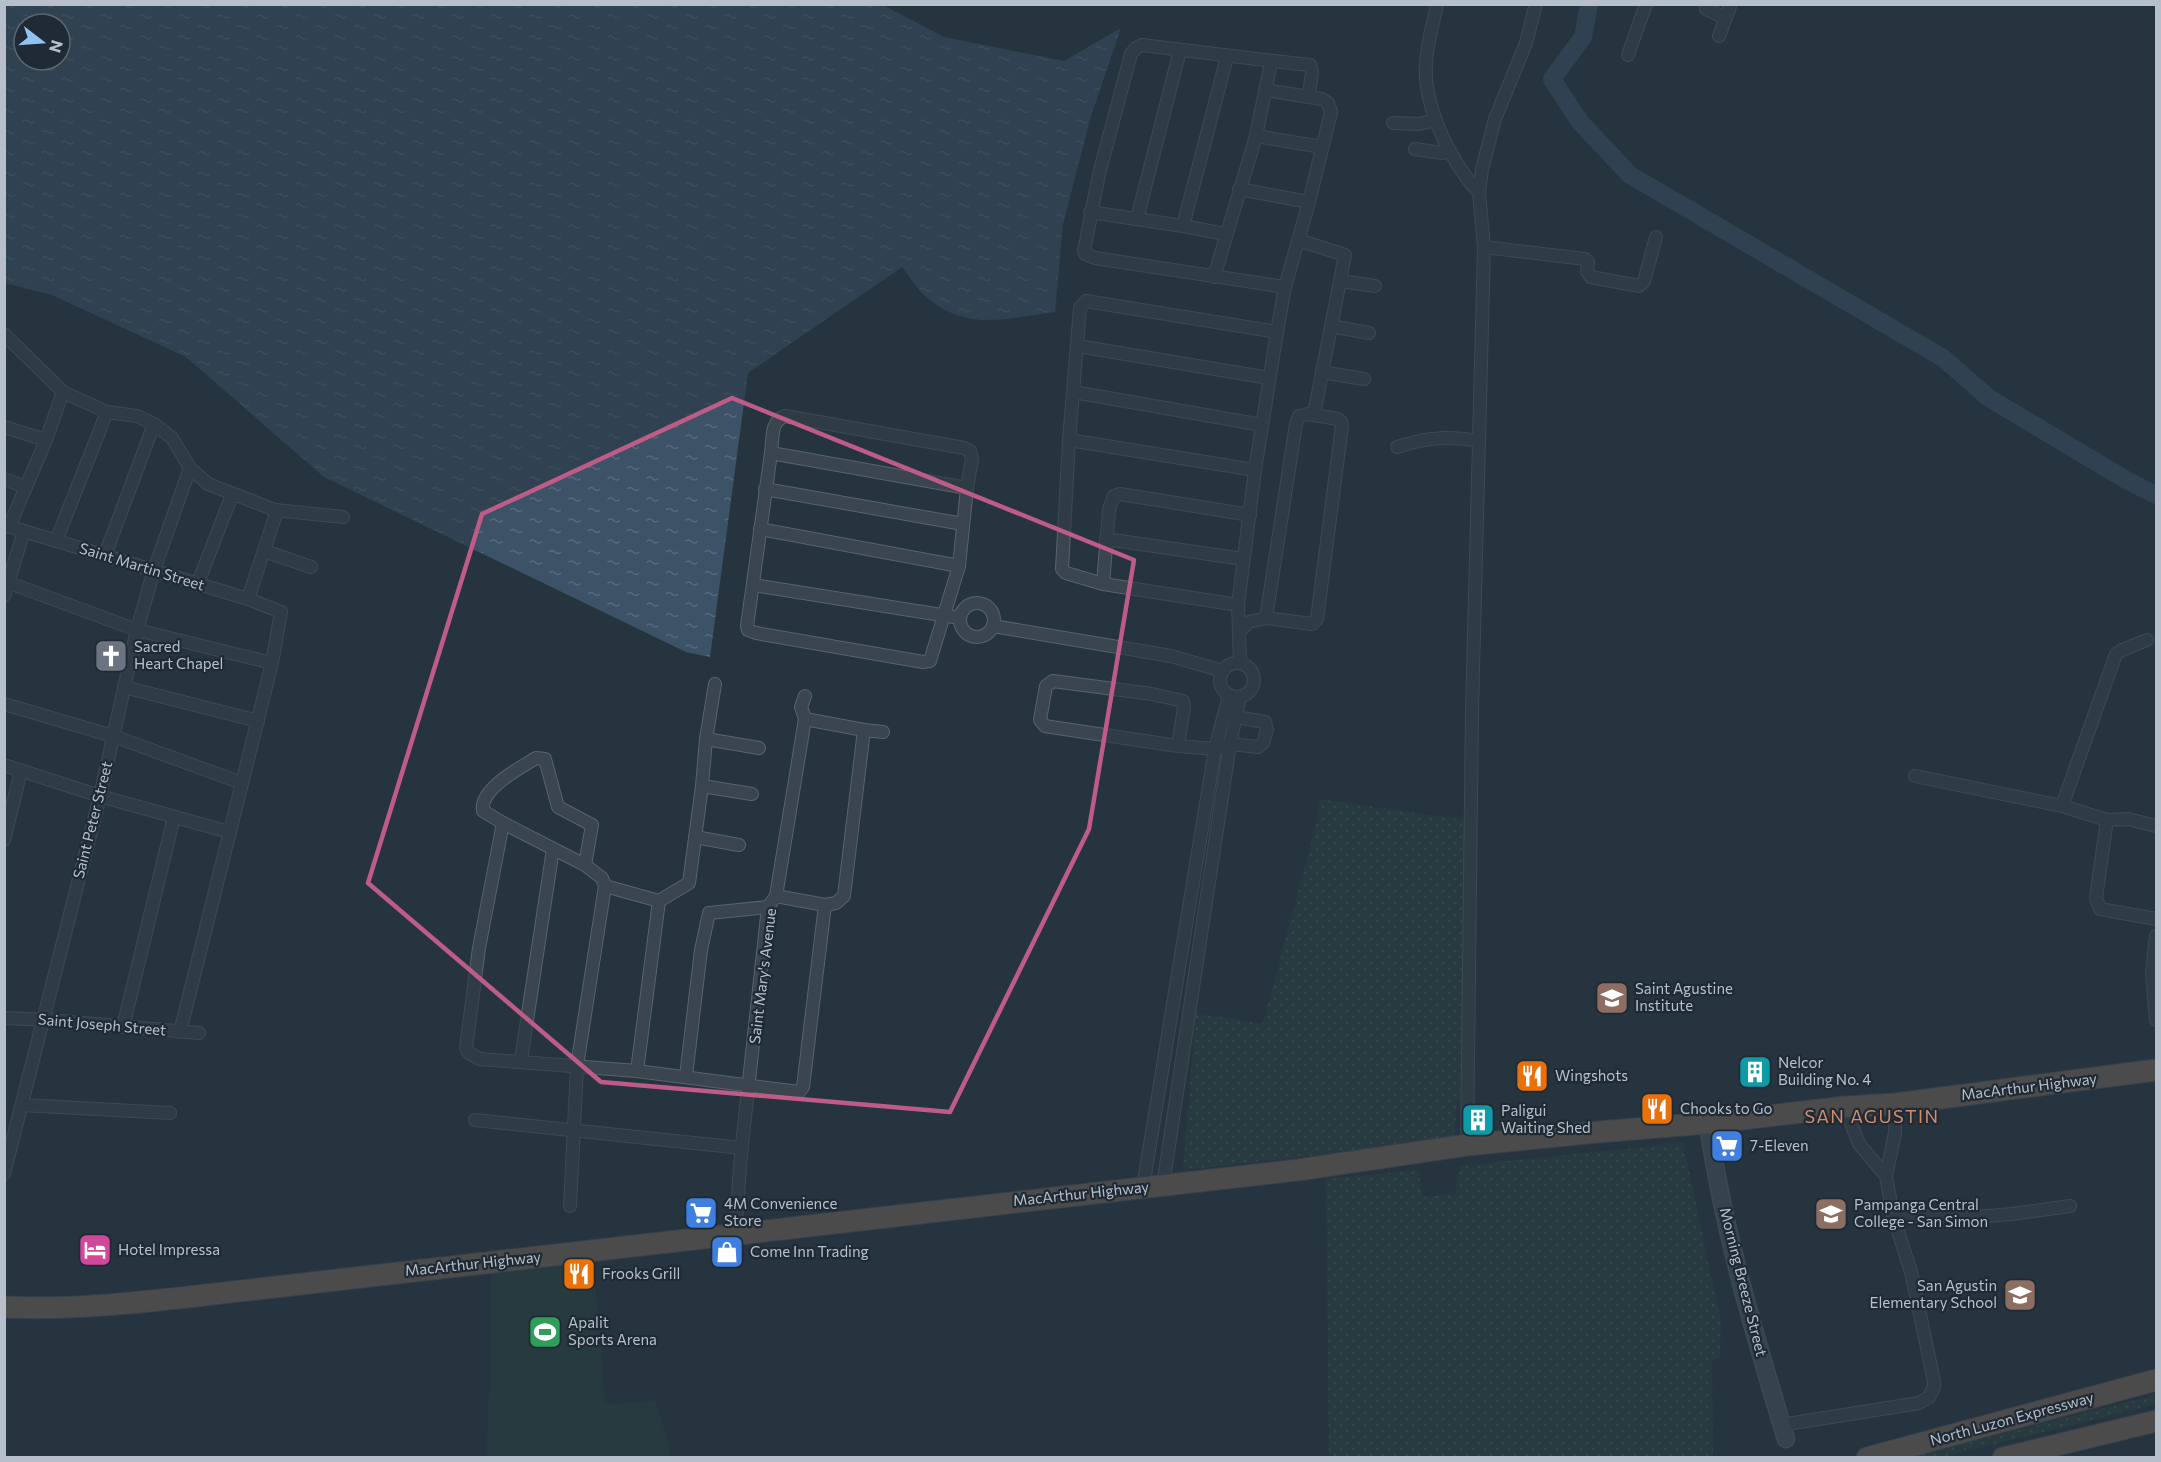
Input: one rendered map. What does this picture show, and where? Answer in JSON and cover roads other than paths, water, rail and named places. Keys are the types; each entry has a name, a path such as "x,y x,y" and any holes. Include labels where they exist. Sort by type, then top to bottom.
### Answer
{"highway":[{"name":"MacArthur Highway","path":"4,1308 44,1309 104,1305 1298,1170 1467,1145 1895,1104 2157,1070"},
{"name":"North Luzon Expressway","path":"1867,1458 2157,1380"},
{"path":"2003,1458 2157,1421"}],"main road":[{"name":"Morning Breeze Street","path":"1708,1123 1715,1165 1740,1272 1784,1432"}],"street":[{"path":"1437,4 1425,66 1428,93 1436,120 1450,151 1467,180 1479,193"},
{"path":"1467,1145 1472,711 1484,248 1479,193 1482,169 1496,119 1526,43 1536,4"},
{"path":"1628,55 1646,4"},
{"path":"1719,36 1731,4"},
{"path":"1706,9 1725,18"},
{"path":"1285,287 1089,256 1085,254 1084,248 1090,212 1131,54 1136,48 1142,45 1227,57 1310,65 1312,72 1309,95"},
{"path":"1137,219 1180,50"},
{"path":"1183,226 1227,57"},
{"path":"1214,277 1256,136 1273,61"},
{"path":"1240,663 1238,605 1269,378 1285,287 1331,112 1328,103 1322,99 1309,95 1265,90"},
{"path":"1393,123 1419,124 1436,120"},
{"path":"1256,136 1322,147"},
{"path":"1415,149 1442,153 1450,151"},
{"path":"1239,189 1309,202"},
{"path":"1090,212 1225,234"},
{"path":"1484,248 1585,259 1588,262 1587,271 1591,277 1639,286 1644,281 1656,237"},
{"path":"1298,240 1345,255 1314,414"},
{"path":"1340,281 1375,286"},
{"path":"1238,605 1103,584 1066,573 1062,569 1069,440 1080,308 1086,301 1277,332"},
{"path":"1331,326 1369,333"},
{"path":"4,334 63,392 106,412 137,416 154,424 172,438 190,468 208,484 275,510 343,517"},
{"path":"1078,346 1269,378"},
{"path":"1322,372 1364,379"},
{"path":"7,526 26,488 63,392"},
{"path":"1074,392 1262,425"},
{"path":"56,541 106,412"},
{"path":"1239,631 1249,622 1266,618 1312,624 1317,619 1342,426 1338,419 1308,414 1299,416 1296,424 1266,618"},
{"path":"785,416 964,448 970,451 972,459 967,488 959,566 932,658 927,663 751,632 747,626 765,489 775,423 778,418 785,416"},
{"path":"105,555 154,424"},
{"path":"4,427 46,440"},
{"path":"1397,447 1435,437 1479,441"},
{"path":"1069,440 1255,470"},
{"path":"771,453 967,488"},
{"name":"Saint Peter Street","path":"4,1174 100,796 137,630 154,570 190,468"},
{"path":"4,479 26,488"},
{"path":"765,489 963,524"},
{"path":"1103,584 1106,539 1114,496 1120,494 1250,515"},
{"path":"198,583 232,495"},
{"path":"248,599 276,514 275,510"},
{"name":"Saint Martin Street","path":"7,526 198,583 279,610 282,614 272,663"},
{"path":"760,530 959,566"},
{"path":"4,596 24,531"},
{"path":"1106,539 1244,559"},
{"path":"264,551 311,567"},
{"path":"7,582 137,630 272,663 180,1032"},
{"path":"753,585 960,618"},
{"path":"981,603 991,609 993,626 982,637 971,636 962,629 961,612 969,604 981,603"},
{"path":"993,626 1171,656 1223,671"},
{"path":"2062,806 2116,654 2147,640"},
{"path":"1153,1186 1167,1154 1236,717 1234,696 1220,684 1223,671 1230,665 1240,663 1250,669 1254,679 1248,694 1234,696"},
{"path":"1178,746 1183,701 1152,694 1053,681 1046,687 1040,720 1046,726 1178,746 1215,749 1230,744 1258,747 1263,743 1267,730 1265,723 1236,717"},
{"path":"605,886 659,901 688,883 715,684"},
{"path":"124,687 258,721"},
{"name":"Saint Mary's Avenue","path":"735,1235 768,907 776,896 805,719 801,707 805,696"},
{"path":"1153,1186 1149,1153 1181,954 1215,749 1234,696"},
{"path":"4,704 113,736 242,783"},
{"path":"805,719 883,732"},
{"path":"776,896 825,905 836,903 844,896 864,730"},
{"path":"706,740 759,748"},
{"path":"570,1206 577,1066 605,886 602,878 585,865 483,811 484,801 491,790 536,758 545,759 558,807 592,825 585,865"},
{"path":"4,765 100,796 229,832"},
{"path":"4,840 21,771"},
{"path":"1915,776 2062,806 2107,820 2128,819 2157,826"},
{"path":"702,786 752,794"},
{"path":"123,1027 174,817"},
{"path":"2107,820 2096,898 2100,909 2157,919"},
{"path":"503,823 479,948 466,1048 476,1058 521,1060 686,1076 799,1092 802,1090 825,905"},
{"path":"695,837 739,845"},
{"path":"521,1060 553,849"},
{"path":"637,1071 659,901"},
{"path":"686,1076 701,950 710,913 768,907"},
{"path":"2157,936 2152,973 2157,1020"},
{"path":"1181,954 1197,957"},
{"name":"Saint Joseph Street","path":"4,1018 199,1034"},
{"path":"1158,1095 1176,1096"},
{"path":"1784,1432 1901,1407 1926,1400 1932,1393 1934,1381 1911,1272 1893,1215 1886,1176 1895,1133 1895,1104"},
{"path":"22,1105 170,1113"},
{"path":"1845,1107 1859,1144 1886,1176"},
{"path":"475,1120 742,1148"},
{"path":"1149,1153 1167,1154"},
{"path":"1893,1215 1963,1218 2070,1206"}],"water":[{"path":"4,5 883,5 944,37 1064,61 1121,28 1091,116 1063,224 1055,312 987,320 955,315 925,296 902,267 748,373 710,657 686,652 324,477 186,357 52,295 5,283"}],"waterway":[{"path":"1589,4 1583,37 1552,79 1580,122 1630,175 1943,358 1989,398 2128,481 2156,495"}],"place":[{"name":"Sacred Heart Chapel","path":"111,656"},
{"name":"Saint Agustine Institute","path":"1612,998"},
{"name":"Nelcor Building No. 4","path":"1755,1072"},
{"name":"Wingshots","path":"1532,1076"},
{"name":"Chooks to Go","path":"1657,1109"},
{"name":"Paligui Waiting Shed","path":"1478,1120"},
{"name":"7-Eleven","path":"1727,1146"},
{"name":"4M Convenience Store","path":"701,1213"},
{"name":"Pampanga Central College - San Simon","path":"1831,1214"},
{"name":"Hotel Impressa","path":"95,1250"},
{"name":"Come Inn Trading","path":"727,1252"},
{"name":"Frooks Grill","path":"579,1274"},
{"name":"San Agustin Elementary School","path":"2020,1295"},
{"name":"Apalit Sports Arena","path":"545,1332"}],"district":[{"name":"SAN AGUSTIN","path":"1872,1117"}]}
